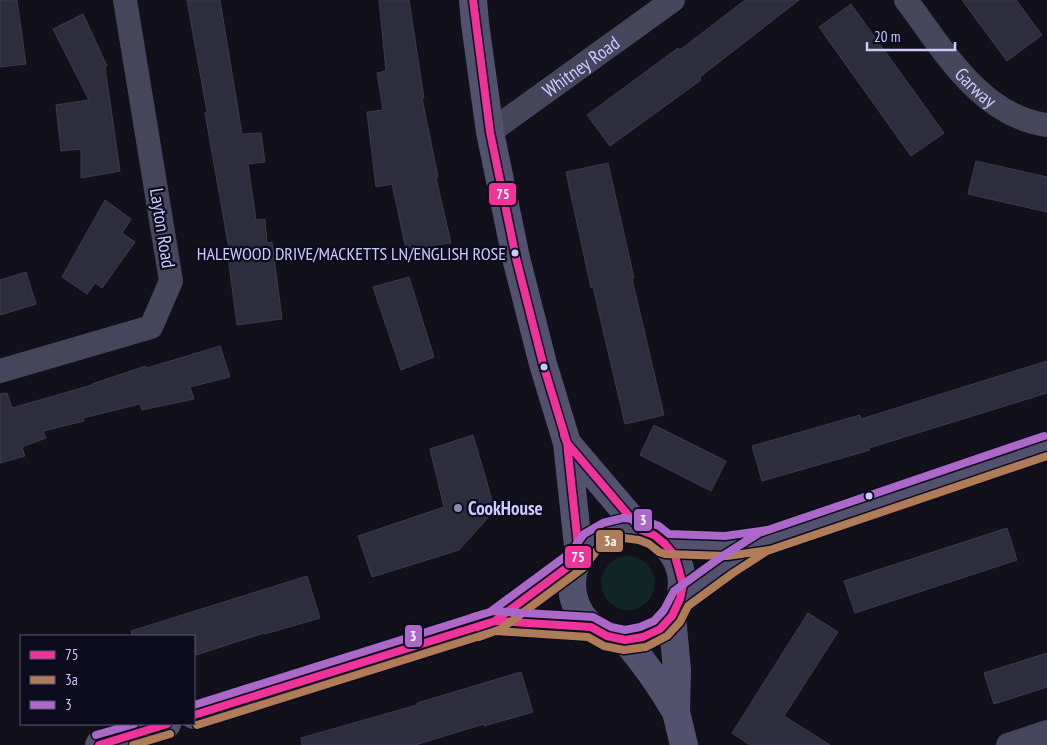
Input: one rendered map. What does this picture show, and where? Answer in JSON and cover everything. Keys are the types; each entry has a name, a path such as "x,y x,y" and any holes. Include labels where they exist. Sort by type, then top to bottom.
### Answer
{"street":[{"name":"Layton Road","path":"0,371 151,327 171,281 125,0"},
{"path":"473,0 490,132 518,268 543,364 567,443 578,557 571,577 572,596 579,613 591,627 607,636 625,640 643,637 660,629 676,608 727,565 763,542"},
{"name":"Whitney Road","path":"490,132 672,0"},
{"name":"Garway","path":"906,0 967,80 1000,108 1036,124 1047,125"},
{"path":"567,443 641,530"},
{"path":"665,544 726,546 763,542 1047,445"},
{"path":"195,715 495,621 578,557 591,541 606,532 623,528 641,530 654,535 665,544 674,556 680,570 682,585 676,608 676,712 684,745"},
{"path":"495,621 591,627"},
{"path":"625,640 644,661 676,712"},
{"path":"98,745 163,725"},
{"path":"1008,745 1047,732"}],"green space":[{"path":"628,556 638,558 647,564 653,573 655,583 653,593 647,602 638,608 628,610 618,608 609,602 603,593 601,583 603,573 609,564 618,558"}],"building":[{"path":"0,0 17,0 26,64 0,67"},
{"path":"187,0 220,0 242,134 261,133 265,162 248,164 256,220 265,219 267,243 272,242 282,319 237,325 227,249 229,249"},
{"path":"379,0 409,0 424,98 422,98 438,177 436,178 451,243 406,249 392,184 376,187 367,112 383,110 377,73 386,71"},
{"path":"745,0 799,0 700,77 701,80 610,146 587,115 678,48 680,50"},
{"path":"962,0 1016,0 1042,35 1007,61"},
{"path":"851,4 944,133 911,156 819,27"},
{"path":"83,14 107,66 105,67 120,171 81,178 81,149 61,151 56,105 89,100 53,29"},
{"path":"976,161 1047,177 1047,212 968,194"},
{"path":"608,163 634,278 632,279 664,415 625,424 593,287 591,288 566,172"},
{"path":"105,200 131,219 122,233 135,242 102,288 95,283 87,294 62,277"},
{"path":"26,272 36,304 0,315 0,280"},
{"path":"409,277 434,357 401,370 373,287"},
{"path":"220,346 230,377 190,387 194,399 142,410 140,404 83,418 84,421 43,431 46,438 22,447 25,456 0,463 0,394 7,393 12,408 92,385 146,366 147,368"},
{"path":"1047,361 1047,393 869,448 870,450 762,481 752,446 860,415 861,419"},
{"path":"654,425 726,461 711,491 640,455"},
{"path":"473,435 495,510 459,550 372,577 358,536 444,507 430,449"},
{"path":"1007,528 1017,560 855,613 844,581"},
{"path":"307,576 320,618 264,633 196,655 195,635 132,635 131,631"},
{"path":"808,613 838,632 784,716 830,745 750,745 732,733"},
{"path":"1047,653 1047,687 994,704 984,673"},
{"path":"521,672 533,712 484,726 484,724 415,745 302,745 301,738 417,705 417,703"}],"transit line":[{"name":"75","path":"195,715 495,621 591,627 607,636 625,640 643,637 660,629 672,616 680,599 683,585 675,556 654,535 641,530 567,443 543,364 516,258 490,132 473,0"},
{"name":"75","path":"477,627 495,621 577,560 579,555 567,443 564,435"},
{"name":"3","path":"195,705 493,611 593,617 611,627 625,630 640,627 654,621 664,610 674,591 721,557 759,533 1044,436"},
{"name":"3a","path":"197,725 496,631 588,637 604,646 624,650 646,647 667,636 680,622 688,606 767,551 1047,456"},
{"name":"3","path":"473,617 490,612 570,553 584,534 603,523 623,518 643,520 659,526 669,534 725,536 767,530"},
{"name":"3a","path":"479,637 501,629 583,568 598,549 610,541 624,538 639,540 665,554 727,556 769,550"},
{"name":"3","path":"96,735 131,725"},
{"name":"75","path":"99,745 164,725"},
{"name":"3a","path":"133,745 170,734"}],"place":[{"name":"HALEWOOD DRIVE/MACKETTS LN/ENGLISH ROSE","path":"515,253"},
{"name":"CookHouse","path":"458,508"}]}
